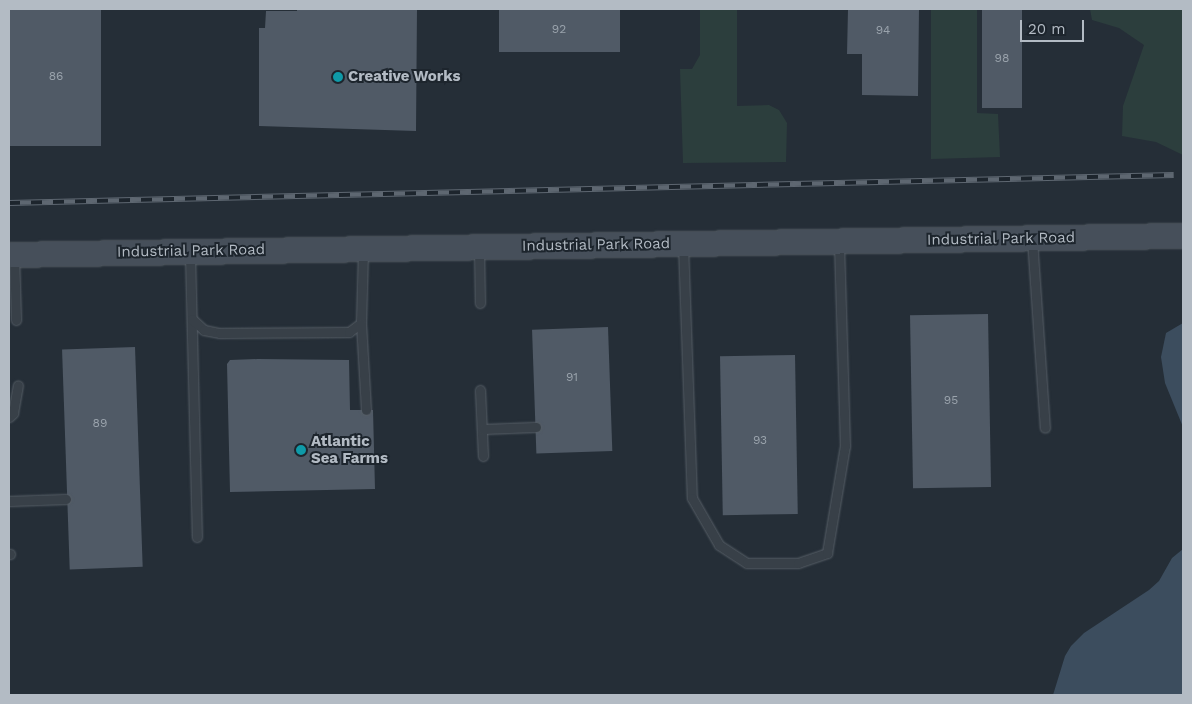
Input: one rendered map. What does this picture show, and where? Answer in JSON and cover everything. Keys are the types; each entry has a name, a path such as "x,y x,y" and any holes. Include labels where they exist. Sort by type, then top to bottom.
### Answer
{"street":[{"name":"Industrial Park Road","path":"12,255 1183,236"}],"lane":[{"path":"1032,239 1046,428"},
{"path":"683,244 692,498 719,545 747,563 798,563 827,553 845,446 838,241"},
{"path":"479,247 480,303"},
{"path":"363,249 362,323 366,410"},
{"path":"190,251 197,537"},
{"path":"12,255 16,320"},
{"path":"192,319 204,330 220,333 328,334 349,332 362,323"},
{"path":"9,417 14,412 18,385"},
{"path":"480,390 483,456"},
{"path":"482,429 536,427"},
{"path":"9,501 66,499"}],"shaded area":[{"path":"700,9 737,9 737,106 769,105 779,110 787,123 786,162 683,163 680,69 692,69 700,55"},
{"path":"931,9 977,9 977,113 998,114 1000,157 931,159"},
{"path":"1090,9 1183,9 1183,155 1156,142 1122,136 1123,106 1144,45 1119,28 1092,20"}],"water":[{"path":"1183,323 1183,427 1165,383 1161,357 1166,333"},
{"path":"1183,549 1183,695 1053,695 1065,656 1071,646 1084,633 1149,590 1159,581 1172,558"}],"building":[{"path":"9,9 101,9 101,146 9,146"},
{"name":"Creative Works","path":"297,9 417,9 416,131 259,126 259,28 265,28 266,11 297,11"},
{"path":"499,9 620,9 620,52 499,52"},
{"path":"848,9 919,9 918,96 862,95 862,54 847,54"},
{"path":"982,10 1022,10 1022,108 982,108"},
{"path":"988,314 991,487 913,488 910,315"},
{"path":"608,327 612,451 536,454 532,330"},
{"path":"135,347 143,567 70,569 62,350"},
{"path":"795,355 798,514 723,515 720,356"},
{"name":"Atlantic Sea Farms","path":"230,360 349,360 350,410 373,410 375,489 230,492 227,364"}],"railway":[{"path":"9,203 1174,175"}],"place":[{"name":"Creative Works","path":"338,77"},
{"name":"Atlantic Sea Farms","path":"301,450"}]}
